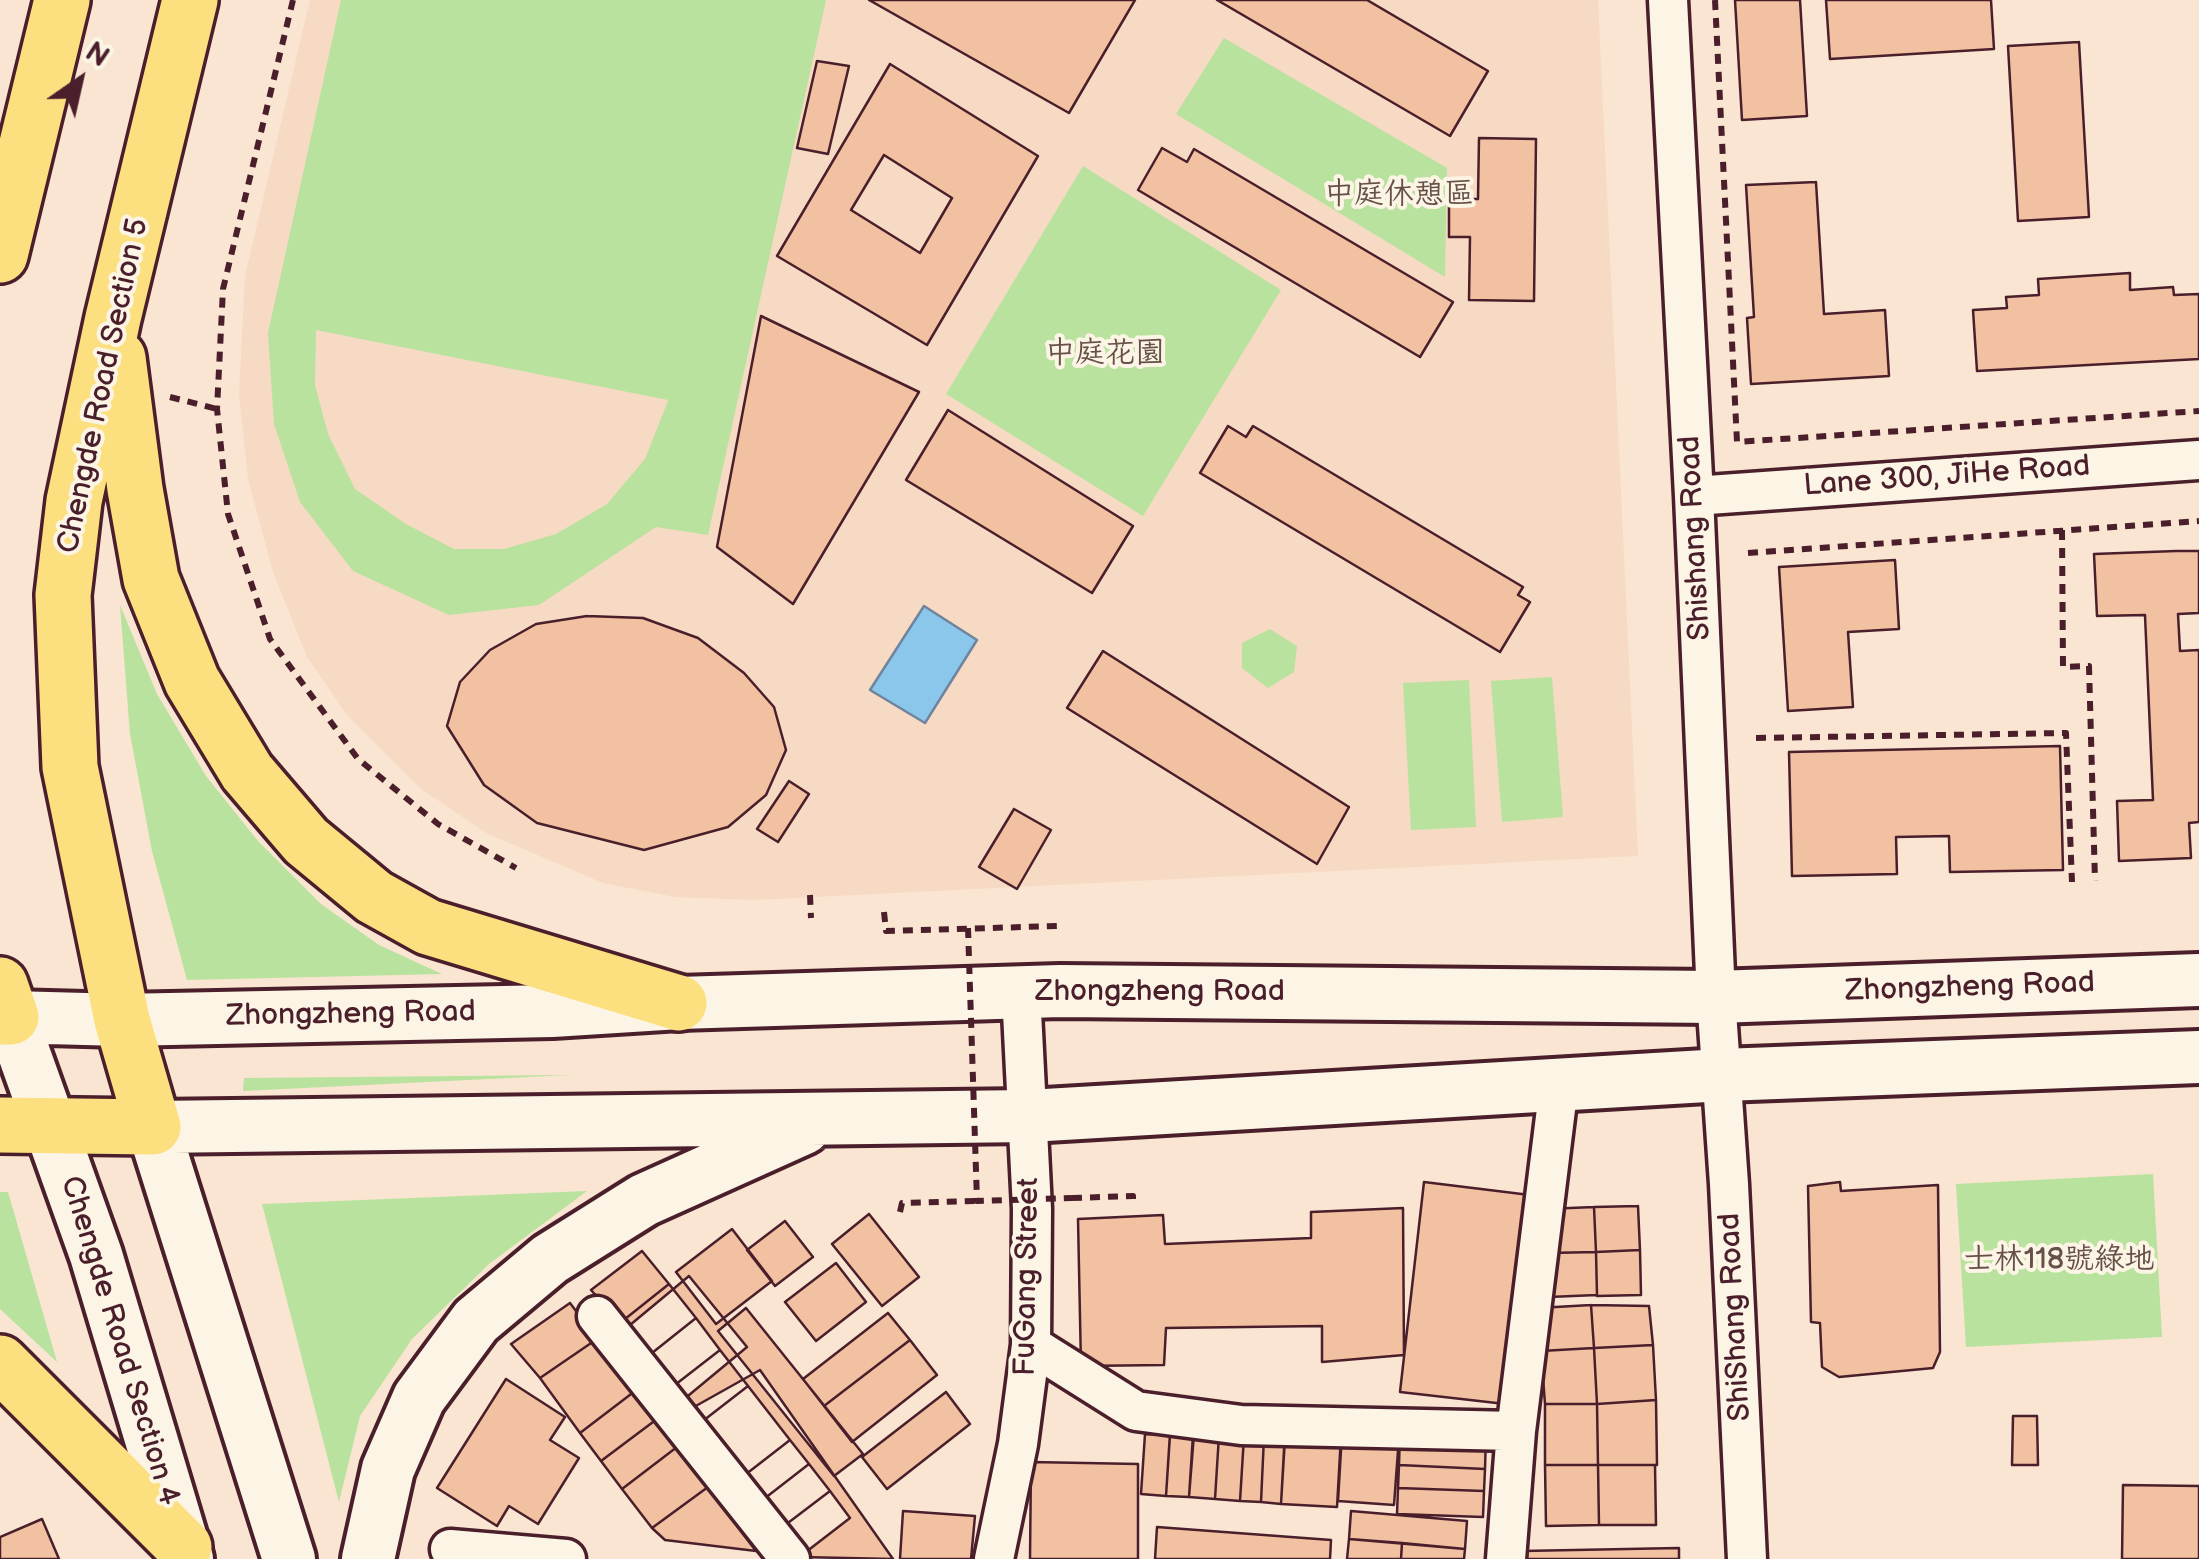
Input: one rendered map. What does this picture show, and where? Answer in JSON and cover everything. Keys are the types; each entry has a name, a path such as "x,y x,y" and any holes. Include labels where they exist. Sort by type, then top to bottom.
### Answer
{"main road":[{"path":"0,255 62,0"},
{"name":"Chengde Road Section 5","path":"153,1127 122,1020 70,767 63,594 74,500 113,318 190,0"},
{"path":"113,318 135,489 152,580 192,681 247,772 306,841 374,897 428,928 678,1002"},
{"name":"Zhongzheng Road","path":"4,1006 122,1020 552,1011 678,1002 1021,992 1716,997 2199,980"},
{"path":"4,1006 25,1124 153,1127 1028,1116 1723,1075 2199,1057"},
{"path":"368,1559 388,1469 419,1398 476,1321 550,1258 644,1200 824,1119"},
{"name":"Chengde Road Section 4","path":"25,1124 96,1255 186,1553"},
{"path":"153,1127 288,1559"},
{"path":"0,1363 186,1553"}],"street":[{"name":"Shishang Road","path":"1668,0 1716,997 1723,1075"},
{"name":"Lane 300, JiHe Road","path":"1694,496 2199,460"},
{"name":"FuGang Street","path":"994,1559 1018,1444 1031,1345 1028,1116 1021,992"},
{"name":"ShiShang Road","path":"1723,1075 1747,1559"},
{"path":"1506,1559 1516,1431 1558,1084"},
{"path":"597,1316 790,1559"},
{"path":"1031,1345 1136,1411 1241,1425 1516,1431"},
{"path":"450,1548 566,1559"}],"path":[{"path":"293,0 222,288 217,410 228,514 270,639 358,759 438,824 516,868"},
{"path":"1715,0 1737,442 2199,411"},
{"path":"170,397 217,410"},
{"path":"1748,553 2199,521"},
{"path":"2062,530 2063,668 2090,666 2095,881"},
{"path":"1756,738 2066,733 2072,882"},
{"path":"810,895 811,918"},
{"path":"884,912 886,931 1059,926"},
{"path":"968,928 977,1201"},
{"path":"900,1212 902,1203 1133,1196 1133,1206"}],"shaded area":[{"path":"310,0 1598,0 1638,856 754,900 675,897 603,883 488,834 421,789 347,715 307,657 273,572 248,479 239,395 245,276"}],"green space":[{"path":"341,0 826,0 708,535 656,527 539,605 449,615 353,571 300,502 274,424 268,333","holes":["316,330 668,400 645,459 607,504 556,534 504,549 454,549 406,524 355,489 328,434 315,385"]},
{"name":"中庭休憩區","path":"1224,38 1447,168 1445,277 1176,114"},
{"name":"中庭花園","path":"1083,166 1281,290 1143,516 946,394"},
{"path":"120,605 157,694 206,776 258,841 321,904 379,945 442,974 187,980 152,851 130,734"},
{"path":"1270,629 1297,646 1294,672 1268,688 1242,668 1242,643"},
{"path":"1552,677 1563,817 1502,822 1491,681"},
{"path":"1469,680 1476,827 1411,830 1403,683"},
{"path":"570,1075 243,1091 244,1078"},
{"name":"士林118號綠地","path":"2153,1174 2162,1337 1966,1347 1956,1184"},
{"path":"587,1191 489,1264 412,1339 360,1416 339,1502 262,1204"},
{"path":"0,1192 8,1192 57,1362 0,1309"}],"water":[{"path":"924,606 977,640 925,723 870,690"}],"building":[{"path":"869,0 1135,0 1069,113"},
{"path":"1217,0 1367,0 1488,71 1450,136"},
{"path":"1735,0 1800,0 1807,116 1742,120"},
{"path":"1826,0 1991,0 1994,49 1830,59"},
{"path":"2079,42 2089,217 2018,221 2008,46"},
{"path":"817,61 849,66 828,154 797,148"},
{"path":"890,64 1038,156 927,345 777,256","holes":["884,155 952,198 920,253 851,210"]},
{"path":"1479,138 1536,139 1534,301 1469,300 1470,237 1449,237 1449,199 1478,199"},
{"path":"1162,148 1187,162 1194,149 1453,302 1420,357 1138,190"},
{"path":"1816,182 1824,314 1885,310 1889,376 1751,384 1747,318 1754,317 1746,185"},
{"path":"2130,273 2130,290 2173,287 2174,295 2199,294 2199,359 1977,371 1973,310 2007,308 2006,297 2039,295 2038,279"},
{"path":"761,316 919,392 793,604 717,547"},
{"path":"948,410 1133,526 1092,593 906,480"},
{"path":"1228,426 1246,437 1253,426 1523,587 1518,595 1530,602 1500,652 1200,473"},
{"path":"2199,551 2199,613 2178,614 2180,651 2199,650 2199,822 2189,823 2191,858 2119,861 2117,801 2153,800 2145,615 2097,616 2094,554"},
{"path":"1895,560 1899,629 1848,632 1853,707 1788,711 1779,567"},
{"path":"587,616 643,618 698,638 744,673 774,707 786,750 766,795 728,827 644,850 537,823 484,785 447,726 460,682 490,650 536,624"},
{"path":"1103,651 1349,807 1317,864 1067,708"},
{"path":"2060,746 2063,870 1950,872 1949,836 1896,837 1897,874 1792,876 1789,752"},
{"path":"789,781 809,794 778,842 757,829"},
{"path":"1014,809 1051,830 1017,889 979,867"},
{"path":"1424,1182 1538,1196 1514,1405 1400,1392"},
{"path":"1840,1182 1841,1191 1938,1185 1940,1352 1933,1368 1839,1377 1822,1367 1820,1323 1811,1322 1808,1186"},
{"path":"1638,1206 1640,1250 1596,1252 1594,1207"},
{"path":"1594,1207 1596,1252 1548,1253 1546,1209"},
{"path":"1403,1208 1404,1355 1322,1362 1322,1326 1166,1328 1164,1365 1081,1366 1078,1219 1163,1215 1165,1244 1311,1238 1311,1212"},
{"path":"869,1214 919,1277 882,1306 832,1244"},
{"path":"785,1221 813,1257 775,1286 747,1250"},
{"path":"732,1229 772,1281 716,1324 676,1272"},
{"path":"1640,1250 1641,1295 1597,1296 1596,1252"},
{"path":"642,1251 669,1284 620,1323 591,1290"},
{"path":"1596,1252 1597,1295 1549,1297 1548,1253"},
{"path":"836,1263 866,1302 816,1341 785,1302"},
{"path":"689,1276 747,1347 677,1405 618,1335"},
{"path":"669,1284 696,1318 647,1357 620,1323"},
{"path":"570,1303 597,1339 540,1378 511,1344"},
{"path":"1591,1305 1594,1348 1541,1351 1538,1308"},
{"path":"1591,1305 1649,1306 1653,1345 1594,1348"},
{"path":"746,1308 863,1454 834,1476 718,1331"},
{"path":"888,1313 910,1340 824,1406 803,1379"},
{"path":"696,1318 720,1350 671,1388 647,1357"},
{"path":"597,1339 635,1391 580,1433 540,1378"},
{"path":"910,1340 937,1375 852,1442 824,1406"},
{"path":"1653,1345 1656,1400 1597,1404 1594,1348"},
{"path":"1594,1348 1597,1404 1545,1404 1541,1351"},
{"path":"720,1350 748,1386 699,1424 671,1388"},
{"path":"760,1370 893,1559 800,1557 694,1407"},
{"path":"506,1379 565,1417 550,1440 579,1458 538,1524 509,1506 497,1526 437,1488"},
{"path":"748,1386 790,1440 741,1478 699,1424"},
{"path":"635,1391 657,1419 601,1461 580,1433"},
{"path":"946,1392 970,1424 887,1489 862,1457"},
{"path":"1656,1400 1657,1465 1598,1465 1597,1404"},
{"path":"1545,1404 1597,1404 1598,1465 1545,1465"},
{"path":"2013,1416 2037,1416 2038,1465 2012,1465"},
{"path":"657,1419 677,1447 622,1489 601,1461"},
{"path":"1400,1431 1486,1435 1485,1469 1399,1465"},
{"path":"1285,1432 1341,1436 1337,1507 1281,1504"},
{"path":"1170,1433 1193,1435 1189,1497 1166,1496"},
{"path":"1342,1433 1399,1437 1394,1505 1338,1501"},
{"path":"1145,1434 1170,1435 1166,1496 1141,1494"},
{"path":"1194,1434 1219,1435 1215,1499 1189,1497"},
{"path":"1219,1435 1244,1437 1240,1501 1215,1499"},
{"path":"1244,1436 1264,1437 1261,1502 1240,1501"},
{"path":"1264,1437 1285,1438 1281,1504 1261,1502"},
{"path":"790,1440 809,1464 760,1502 741,1478"},
{"path":"677,1447 708,1487 652,1528 622,1489"},
{"path":"1031,1462 1138,1464 1138,1559 1030,1559"},
{"path":"809,1464 830,1491 780,1529 760,1502"},
{"path":"1399,1465 1485,1469 1484,1491 1398,1488"},
{"path":"1545,1465 1598,1465 1599,1525 1546,1526"},
{"path":"1598,1465 1655,1465 1656,1525 1599,1525"},
{"path":"2123,1485 2199,1486 2199,1559 2122,1559"},
{"path":"708,1487 756,1551 665,1540 652,1528"},
{"path":"1398,1488 1484,1491 1483,1517 1397,1514"},
{"path":"830,1491 850,1518 802,1555 780,1529"},
{"path":"903,1511 975,1516 971,1559 900,1559"},
{"path":"1351,1511 1467,1521 1465,1549 1349,1539"},
{"path":"42,1519 59,1559 0,1559 0,1537"},
{"path":"1157,1527 1331,1540 1330,1559 1155,1559"},
{"path":"1349,1539 1402,1543 1401,1559 1347,1559"},
{"path":"1402,1543 1465,1549 1464,1559 1401,1559"},
{"path":"1679,1548 1679,1559 1522,1559 1522,1551"}]}
